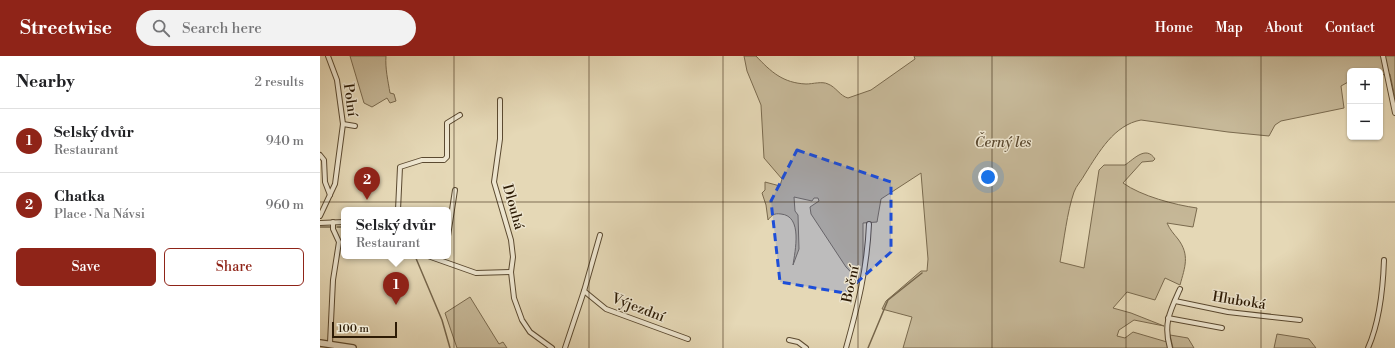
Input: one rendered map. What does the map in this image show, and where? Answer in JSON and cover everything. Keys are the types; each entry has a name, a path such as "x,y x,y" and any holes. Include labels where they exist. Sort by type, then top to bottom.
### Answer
{"street":[{"name":"Polní","path":"320,216 335,184 343,124 337,80 328,56"},
{"path":"1383,56 1395,113"},
{"name":"Dlouhá","path":"500,100 500,139 494,182 511,240 513,257 511,272 514,298 522,320 535,337 552,348"},
{"path":"398,207 400,167 422,160 444,160 447,156 446,123 460,115"},
{"path":"343,124 355,126"},
{"path":"320,155 324,160 325,182 330,195"},
{"path":"451,216 455,190"},
{"path":"320,222 341,222"},
{"path":"330,343 333,280 339,242 333,230 333,222"},
{"name":"Boční","path":"846,348 859,303 867,259 868,224"},
{"path":"565,348 584,291 600,235"},
{"path":"435,259 476,273 511,272"},
{"path":"444,263 445,259"},
{"path":"1368,348 1375,330 1383,279 1384,260"},
{"path":"1170,348 1166,326 1180,289"},
{"name":"Výjezdní","path":"584,291 606,309 688,339"},
{"name":"Hluboká","path":"1175,301 1228,312 1300,320"},
{"name":"Hluboká","path":"1168,318 1222,328"},
{"path":"798,342 800,336"},
{"path":"789,340 798,342 806,348"},
{"path":"320,342 354,348"}],"highlighted area":[{"path":"797,150 891,182 891,252 845,293 780,282 771,201"}],"green space":[{"path":"350,56 386,56 386,70 390,93 394,94 396,101 390,103 387,98 372,107 364,103"},
{"name":"Černý les","path":"744,56 756,56 772,72 784,79 806,84 826,83 848,98 871,90 915,59 914,56 1395,56 1395,98 1390,74 1383,75 1383,68 1347,68 1347,83 1341,86 1344,108 1281,121 1275,125 1269,136 1141,120 1123,127 1115,133 1096,157 1074,192 1060,262 1084,268 1099,170 1104,165 1125,165 1140,154 1148,153 1151,155 1155,159 1153,161 1142,162 1123,183 1130,188 1158,199 1197,208 1193,227 1167,223 1184,250 1185,261 1180,285 1165,278 1155,300 1127,292 1113,308 1131,313 1164,326 1134,320 1119,330 1117,336 1125,338 1133,332 1167,342 1169,348 903,348 912,317 882,309 886,301 921,271 927,271 928,259 921,173 881,199 877,222 863,223 863,285 846,267 811,214 810,207 819,201 818,198 814,198 812,201 794,197 795,211 798,215 799,249 793,265 796,235 795,227 792,221 788,216 781,214 773,215 768,220 766,205 762,193 765,190 765,182 780,186 782,179 764,158 761,105 747,71"},
{"path":"470,297 499,344 503,342 507,348 457,348 445,313"},
{"path":"1277,334 1309,339 1316,348 1274,348"},
{"path":"1170,335 1188,338 1194,348 1173,348"}],"waterway":[{"path":"320,227 331,227"},
{"path":"416,259 442,320 450,348"},
{"path":"868,348 888,300 922,273"}],"place":[{"name":"Chatka","path":"367,200"},
{"name":"Selský dvůr","path":"396,305"}]}
